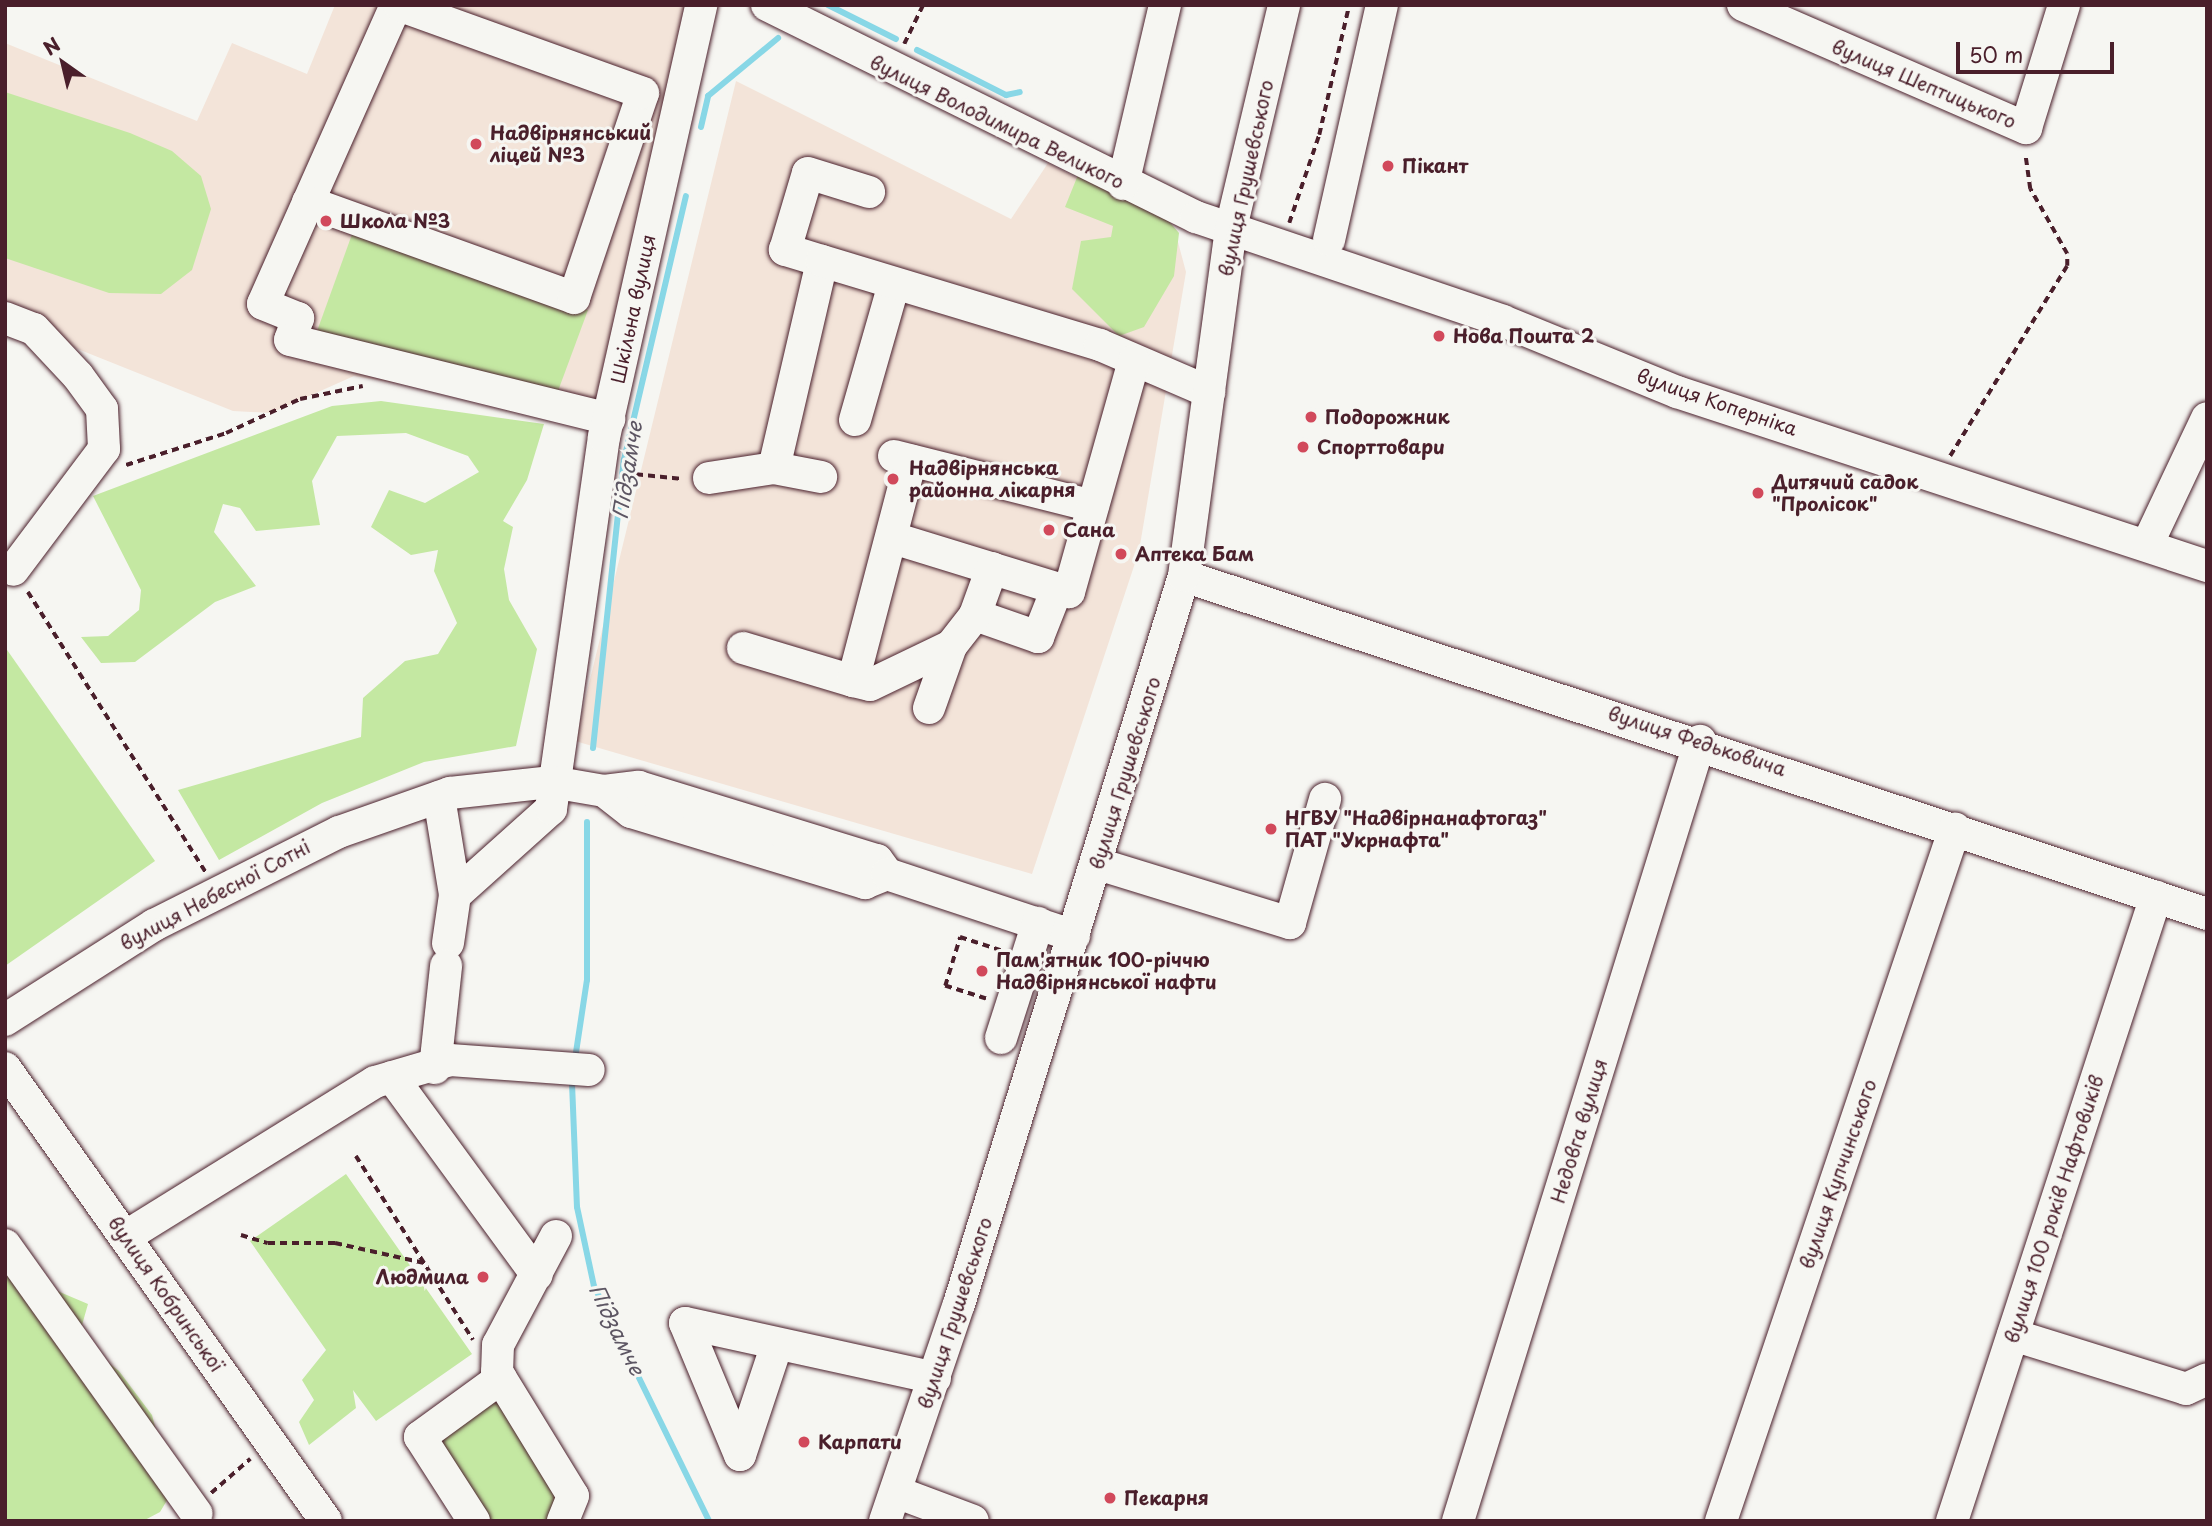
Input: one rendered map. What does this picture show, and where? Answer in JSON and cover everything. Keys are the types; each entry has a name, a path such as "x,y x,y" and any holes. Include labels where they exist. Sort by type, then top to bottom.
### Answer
{"street":[{"path":"308,202 574,298 643,93 398,5 308,202 262,304 298,318 290,340 609,419"},
{"name":"Шкільна вулиця","path":"455,895 551,809 552,782 609,419 701,5"},
{"path":"1123,184 1165,5"},
{"name":"вулиця Грушевського","path":"890,1506 934,1378 1098,864 1184,576 1231,228 1284,5"},
{"path":"1329,240 1382,5"},
{"name":"вулиця Шептицького","path":"1743,5 2026,128 2064,5"},
{"name":"вулиця Володимира Великого","path":"774,9 1123,184 1231,228"},
{"path":"869,192 808,173 785,250 1100,345 1209,392"},
{"name":"вулиця Коперніка","path":"1231,228 1503,321 1677,392 2148,543 2207,566"},
{"path":"774,468 822,261"},
{"path":"855,419 894,284"},
{"path":"5,318 34,329 78,376 102,409 104,449 8,565"},
{"path":"892,538 1069,593 1134,361"},
{"path":"2148,543 2207,418"},
{"path":"853,681 892,538 903,458 1093,506"},
{"path":"709,478 774,468 821,477"},
{"path":"743,648 870,685 939,657 975,615 992,568"},
{"name":"вулиця Федьковича","path":"1184,576 1699,741 2207,914"},
{"path":"975,615 1038,638 1057,589"},
{"path":"929,708 939,657"},
{"name":"Недовга вулиця","path":"1458,1521 1699,741"},
{"name":"вулиця Небесної Сотні","path":"5,1020 218,890 339,832 439,797 552,782 604,791 639,787 877,860 887,874 1074,936"},
{"path":"435,1066 455,895 439,797"},
{"path":"1098,864 1290,923 1325,799"},
{"name":"вулиця Купчинського","path":"1721,1521 1955,828"},
{"name":"вулиця 100 років Нафтовиків","path":"1952,1521 2156,896"},
{"path":"1001,1038 1038,923"},
{"path":"125,1237 393,1077 435,1066 589,1070"},
{"name":"вулиця Кобринської","path":"5,1068 327,1521"},
{"path":"393,1077 537,1275"},
{"path":"556,1236 498,1345 501,1378 573,1496 563,1521"},
{"path":"5,1245 196,1513"},
{"path":"2013,1335 2186,1389 2207,1378"},
{"path":"777,1344 934,1378"},
{"path":"474,1521 420,1437 501,1378"},
{"path":"890,1506 974,1521"}],"path":[{"path":"898,56 923,5"},
{"path":"1288,225 1319,135 1349,5"},
{"path":"1937,474 2067,266 2067,254 2030,189 2026,128"},
{"path":"111,470 226,433 300,399 368,385"},
{"path":"637,476 709,478"},
{"path":"8,565 218,890"},
{"path":"990,1000 945,986 960,937 1026,958"},
{"path":"356,1156 429,1264 475,1343"},
{"path":"241,1235 268,1243 335,1243 429,1264"},
{"path":"196,1513 271,1442"}],"shaded area":[{"name":"Школа №3","path":"335,5 698,5 597,418 354,376 271,413 233,411 5,320 5,43 197,121 232,43 307,74"},
{"name":"Надвірнянська районна лікарня","path":"736,81 1011,219 1048,163 1153,217 1178,242 1186,272 1139,551 1032,874 575,741"}],"green space":[{"path":"5,92 130,133 172,151 201,176 211,209 192,270 161,294 109,293 5,258"},
{"path":"1080,170 1167,219 1179,233 1174,276 1144,327 1119,336 1072,289 1081,241 1111,237 1113,226 1065,207"},
{"path":"355,226 588,310 548,418 316,334"},
{"path":"381,401 544,424 527,480 503,521 513,527 504,569 509,600 537,649 516,746 424,762 322,803 219,860 178,790 361,737 363,698 405,661 438,654 457,623 434,571 438,550 411,555 371,527 389,490 425,503 479,472 468,456 406,433 337,436 312,481 320,525 256,531 240,508 223,504 214,532 256,586 215,602 135,662 101,663 81,637 108,636 139,610 141,590 93,496 332,406"},
{"path":"5,647 155,861 5,966"},
{"path":"346,1174 472,1354 376,1421 353,1390 356,1408 309,1445 299,1422 314,1400 302,1380 326,1350 250,1241"},
{"path":"5,1255 48,1287 88,1304 78,1339 119,1371 152,1415 172,1492 160,1512 143,1521 5,1521"},
{"path":"498,1394 561,1495 557,1511 544,1521 485,1521 435,1440"}],"waterway":[{"name":"Підзамче","path":"828,5 896,39"},
{"name":"Підзамче","path":"701,127 708,96 778,38"},
{"name":"Підзамче","path":"917,50 1006,95 1020,92"},
{"name":"Підзамче","path":"593,748 624,460 686,196"},
{"name":"Підзамче","path":"575,1059 587,980 587,822"},
{"name":"Підзамче","path":"572,1083 577,1207 594,1286 709,1521"}],"place":[{"name":"Надвірнянський ліцей №3","path":"476,144"},
{"name":"Пікант","path":"1388,166"},
{"name":"Школа №3","path":"326,221"},
{"name":"Нова Пошта 2","path":"1439,336"},
{"name":"Подорожник","path":"1311,417"},
{"name":"Спорттовари","path":"1303,447"},
{"name":"Надвірнянська районна лікарня","path":"893,479"},
{"name":"Дитячий садок \"Пролісок\"","path":"1758,493"},
{"name":"Сана","path":"1049,530"},
{"name":"Аптека Бам","path":"1121,554"},
{"name":"НГВУ \"Надвірнанафтогаз\" ПАТ \"Укрнафта\"","path":"1271,829"},
{"name":"Пам'ятник 100-річчю Надвірнянської нафти","path":"982,971"},
{"name":"Людмила","path":"483,1277"},
{"name":"Карпати","path":"804,1442"},
{"name":"Пекарня","path":"1110,1498"}]}
